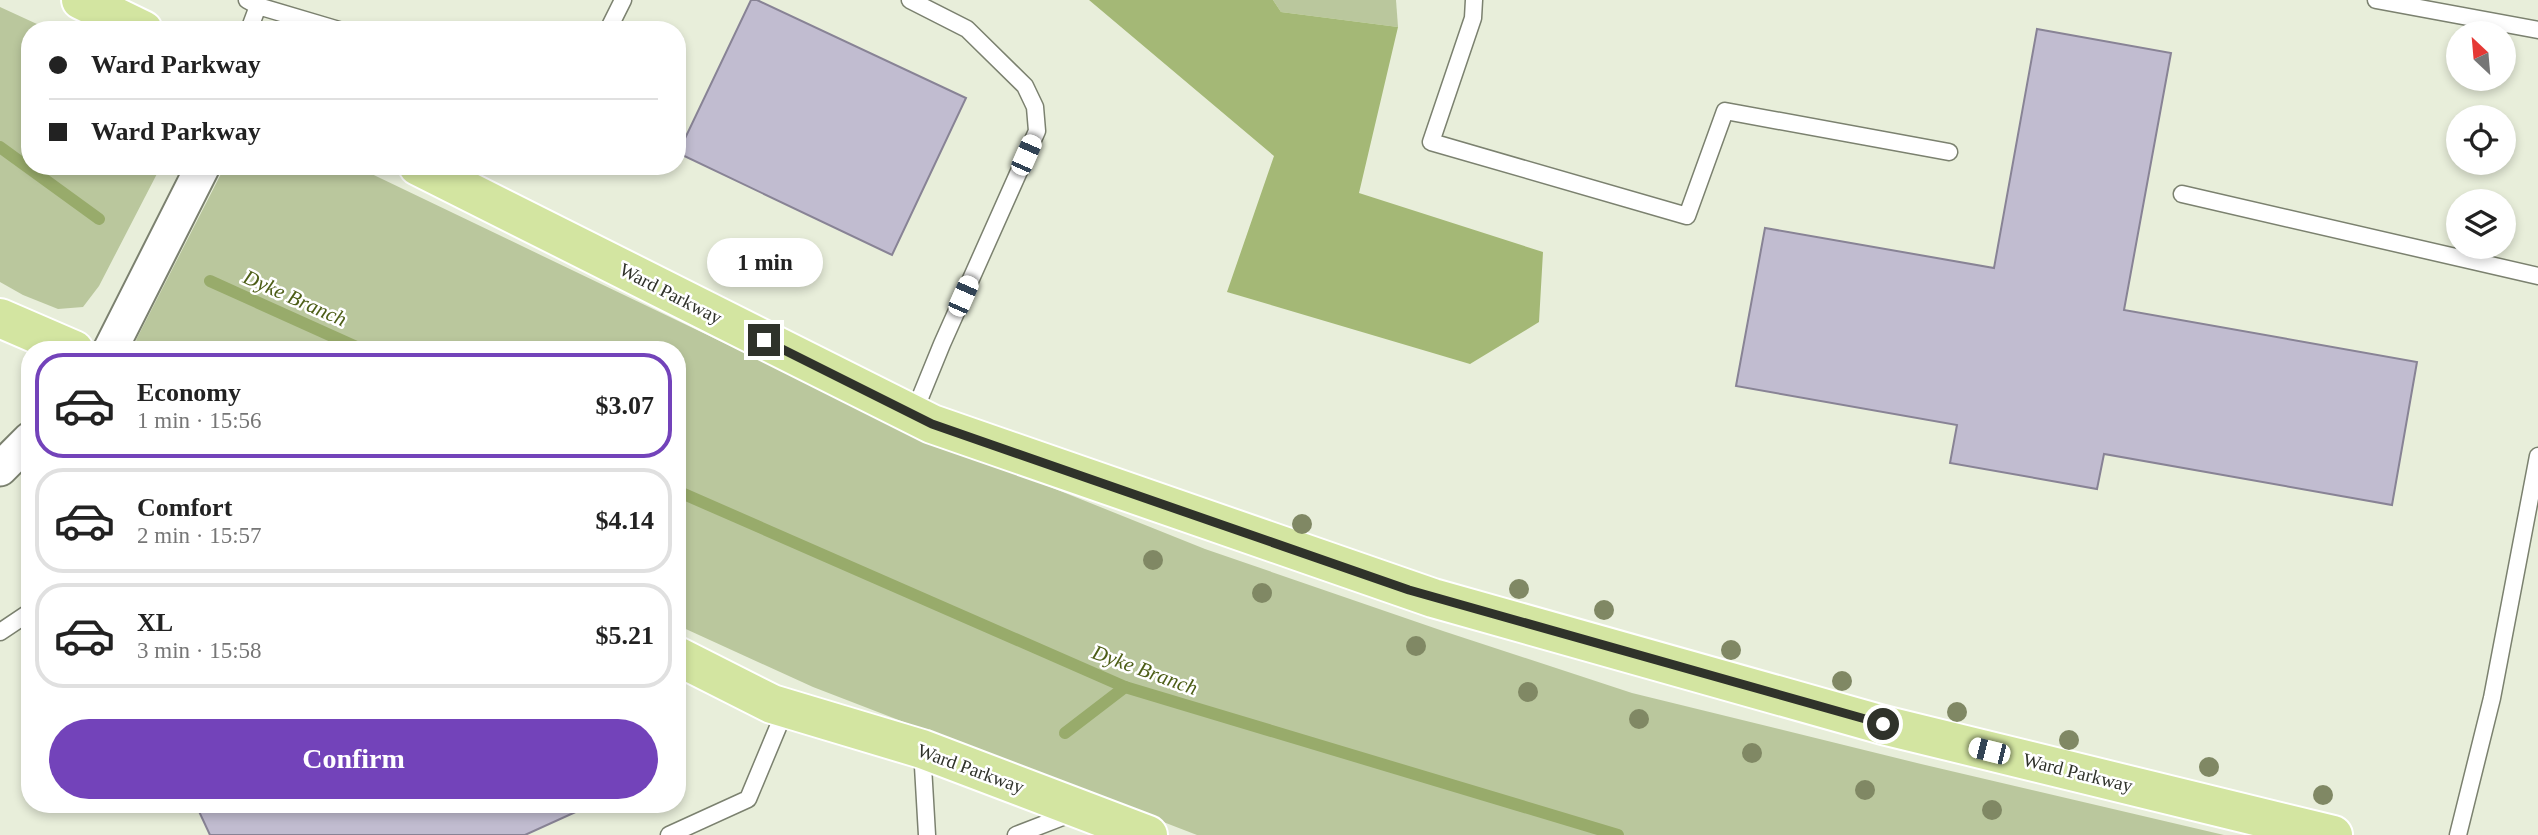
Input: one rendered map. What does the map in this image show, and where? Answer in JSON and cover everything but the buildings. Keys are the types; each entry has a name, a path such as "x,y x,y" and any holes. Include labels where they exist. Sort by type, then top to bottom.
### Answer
{"main road":[{"path":"81,0 124,21"},
{"name":"Ward Parkway","path":"436,175 932,424 1433,598 1883,724 2333,835"},
{"path":"0,318 53,341"},
{"name":"Ward Parkway","path":"686,661 772,704 922,749 1147,835"}],"street":[{"path":"115,341 198,175"},
{"path":"0,469 21,448"}],"lane":[{"path":"612,21 623,0"},
{"path":"910,0 967,29 1025,86 1035,107 1037,131 913,415"},
{"path":"1474,0 1473,18 1431,142 1687,216 1725,111 1949,152"},
{"path":"2376,0 2538,30"},
{"path":"250,21 253,3 310,21"},
{"path":"2182,194 2538,276"},
{"path":"2458,835 2492,698 2538,456"},
{"path":"0,632 21,618"},
{"path":"669,835 748,799 786,708"},
{"path":"922,749 927,835"},
{"path":"1016,835 1083,809"}],"green space":[{"path":"1089,0 1273,0 1281,12 1398,27 1359,193 1543,252 1539,322 1470,364 1227,292 1274,156"},
{"path":"1273,0 1396,0 1398,27 1281,12"},
{"path":"0,7 30,21 21,21 21,175 156,175 99,286 83,307 58,309 0,282"},
{"path":"220,175 374,175 745,353 968,454 1205,549 1632,693 2224,835 1197,835 813,687 686,629 686,341 136,340"}],"waterway":[{"name":"Dyke Branch","path":"0,147 21,162"},
{"name":"Dyke Branch","path":"38,175 99,219"},
{"name":"Dyke Branch","path":"210,281 343,341"},
{"name":"Dyke Branch","path":"686,495 1125,687 1618,835"},
{"path":"1065,733 1125,687"}],"route":[{"path":"764,340 932,424 1409,590 1883,724"}]}
